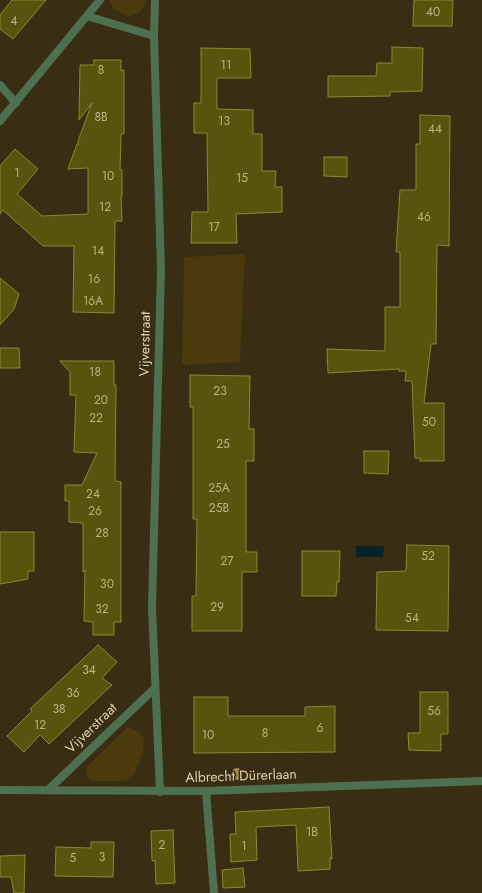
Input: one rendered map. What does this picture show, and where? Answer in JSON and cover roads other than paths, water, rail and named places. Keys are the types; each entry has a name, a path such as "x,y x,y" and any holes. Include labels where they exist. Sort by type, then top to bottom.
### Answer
{"street":[{"path":"0,121 100,0"},
{"name":"Vijverstraat","path":"155,0 154,36 161,270 152,607 160,792"},
{"path":"86,16 154,36"},
{"path":"0,85 16,103"},
{"name":"Vijverstraat","path":"48,790 155,688"},
{"name":"Albrecht Dürerlaan","path":"0,790 160,792 482,781"},
{"path":"206,791 214,893"}],"water":[{"path":"356,546 384,546 383,557 356,557"}]}
